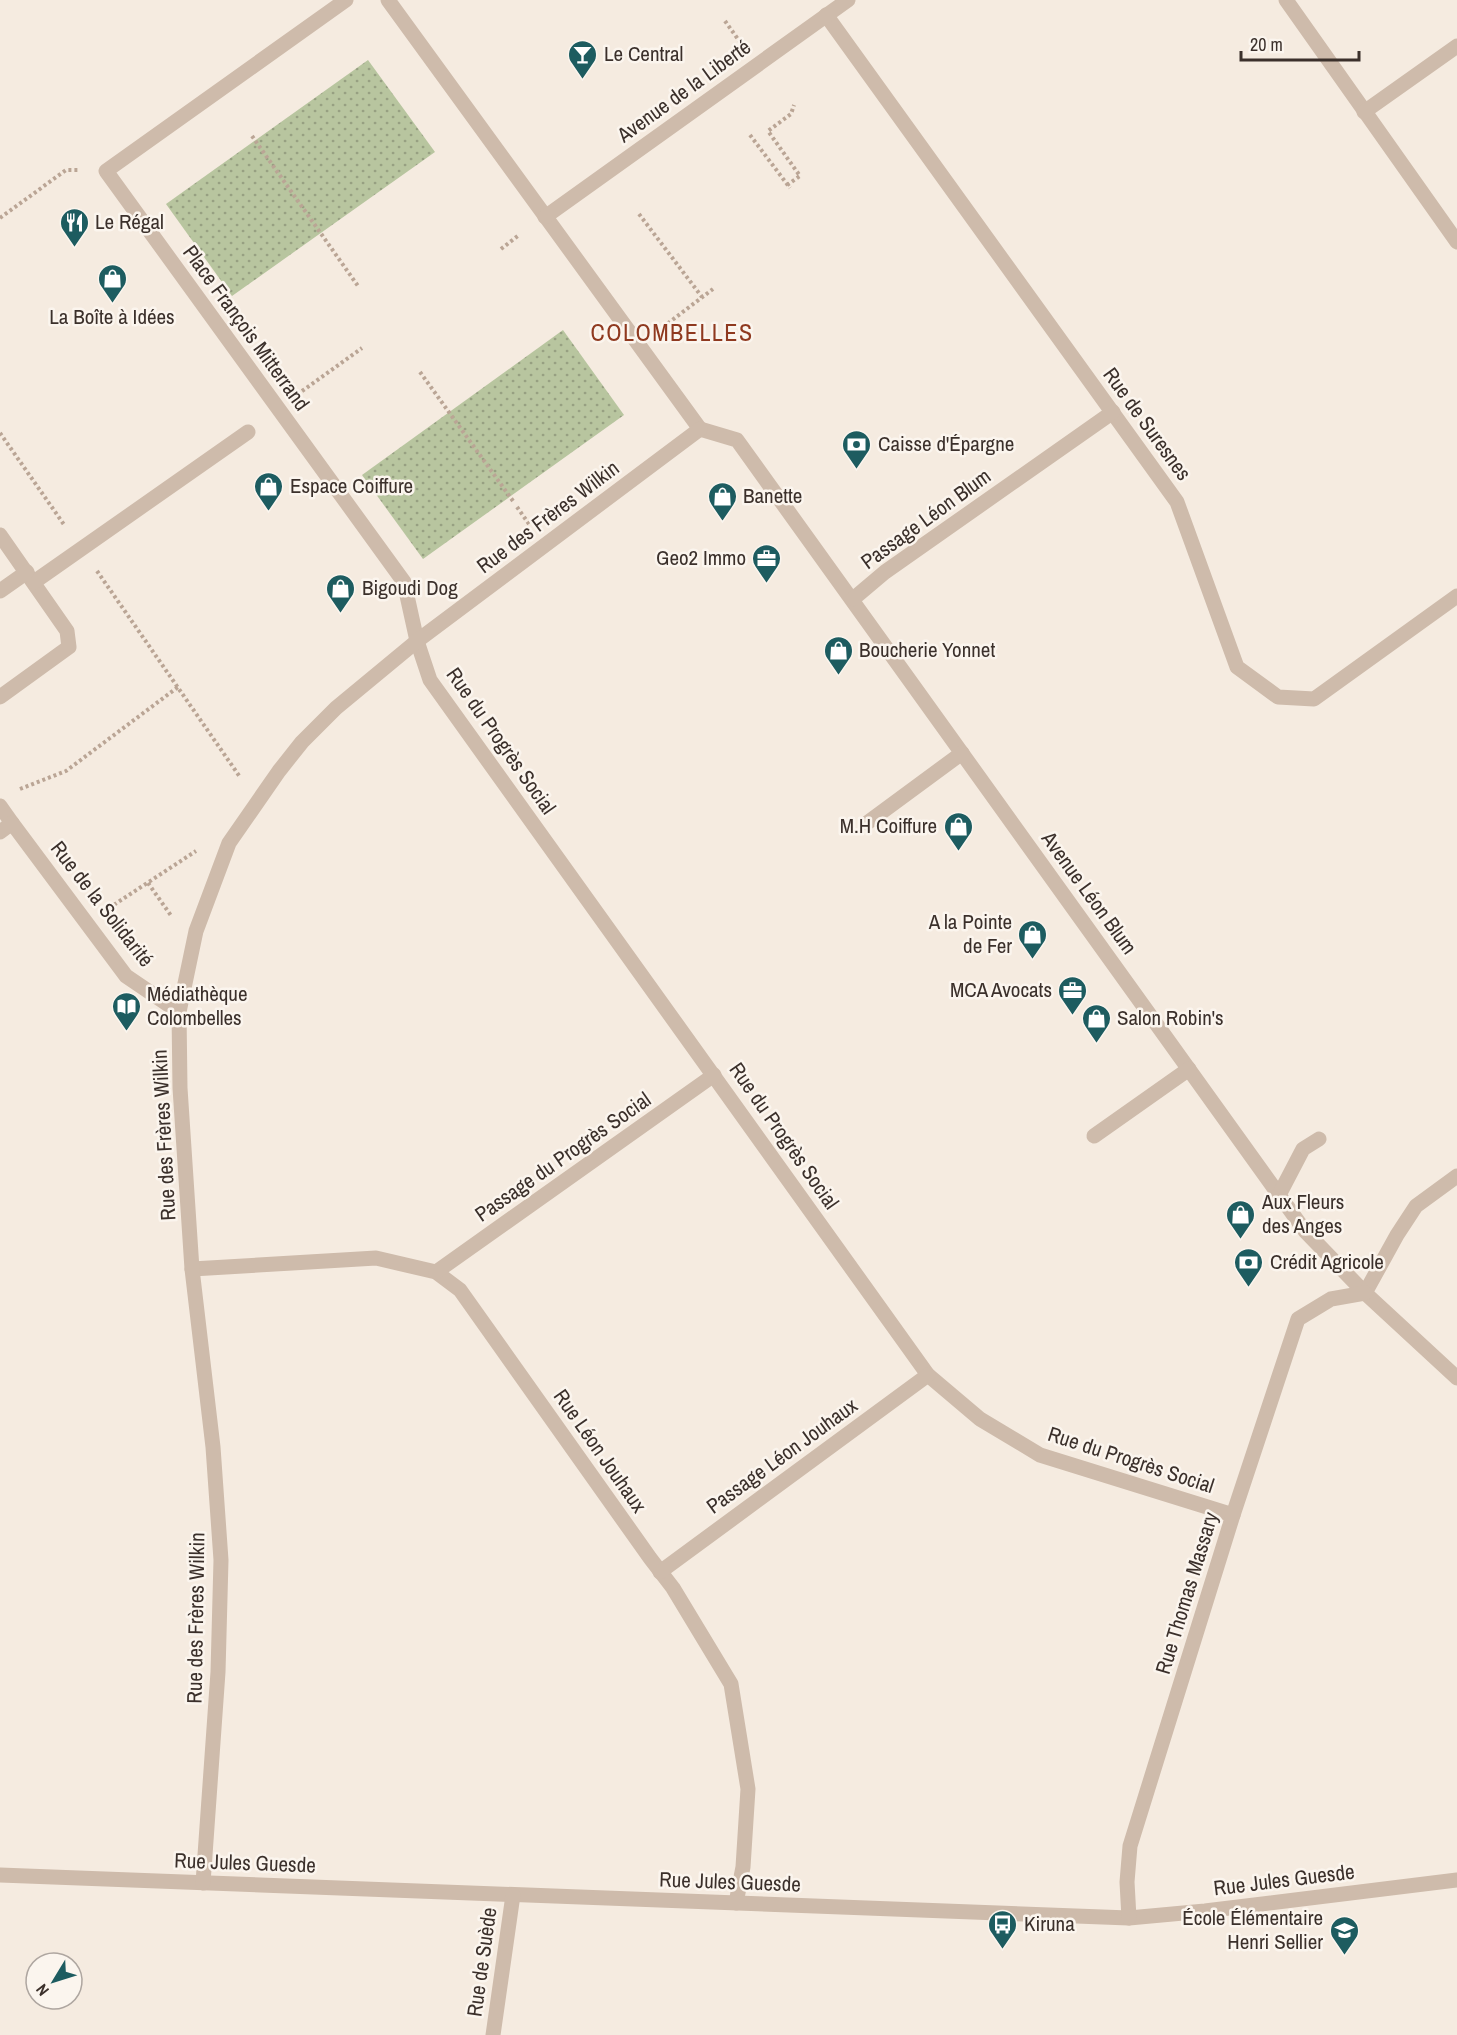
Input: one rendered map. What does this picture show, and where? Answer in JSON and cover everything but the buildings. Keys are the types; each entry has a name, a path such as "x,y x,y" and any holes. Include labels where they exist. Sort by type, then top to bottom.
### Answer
{"street":[{"name":"Place François Mitterrand","path":"346,0 106,171 404,582 417,641"},
{"path":"388,0 700,429"},
{"name":"Avenue de la Liberté","path":"546,217 848,0"},
{"path":"1286,0 1457,242"},
{"name":"Rue de Suresnes","path":"826,15 1177,502 1237,667 1278,697 1314,699 1457,596"},
{"path":"1364,112 1457,46"},
{"name":"Passage Léon Blum","path":"853,599 885,572 1113,412"},
{"name":"Rue des Frères Wilkin","path":"203,1883 218,1672 221,1560 213,1447 192,1269 180,1088 179,1012 196,931 229,843 302,742 336,708 417,641 700,429"},
{"name":"Avenue Léon Blum","path":"700,429 737,440 1305,1231 1365,1293 1457,1378"},
{"path":"0,591 82,550 248,432"},
{"path":"0,535 67,631 69,647 0,697"},
{"name":"Rue du Progrès Social","path":"417,641 430,680 928,1375 980,1419 1040,1455 1233,1515"},
{"path":"867,823 962,753"},
{"name":"Rue de la Solidarité","path":"0,806 6,828 126,976 179,1012"},
{"path":"1094,1136 1189,1070"},
{"name":"Passage du Progrès Social","path":"436,1272 714,1075"},
{"path":"1279,1195 1303,1149 1318,1139"},
{"path":"1365,1293 1416,1206 1457,1176"},
{"name":"Rue Léon Jouhaux","path":"192,1269 376,1258 436,1272 460,1290 673,1588 731,1684 748,1789 743,1867 736,1903"},
{"name":"Rue Thomas Massary","path":"1129,1918 1127,1882 1130,1846 1233,1515 1299,1319 1330,1299 1365,1293"},
{"name":"Passage Léon Jouhaux","path":"660,1572 928,1375"},
{"name":"Rue Jules Guesde","path":"0,1875 1129,1918 1215,1910 1457,1880"},
{"name":"Rue de Suède","path":"493,2035 513,1895"}],"path":[{"path":"725,21 742,45"},
{"path":"750,135 789,186 800,176 768,131 791,114 794,105"},
{"path":"252,136 358,286"},
{"path":"0,218 66,170"},
{"path":"639,214 702,297"},
{"path":"501,249 519,235"},
{"path":"663,327 712,289"},
{"path":"302,391 362,348"},
{"path":"420,372 513,501"},
{"path":"0,433 243,780"},
{"path":"517,507 534,531"},
{"path":"14,791 66,771 178,687"},
{"path":"104,912 198,850"},
{"path":"148,883 173,918"}],"green space":[{"path":"368,60 435,152 232,296 166,204"},
{"path":"563,330 624,415 423,559 362,475"}],"place":[{"name":"Le Central","path":"583,80"},
{"name":"Le Régal","path":"74,248"},
{"name":"La Boîte à Idées","path":"112,304"},
{"name":"Caisse d'Épargne","path":"857,470"},
{"name":"Espace Coiffure","path":"269,512"},
{"name":"Banette","path":"722,522"},
{"name":"Geo2 Immo","path":"767,584"},
{"name":"Bigoudi Dog","path":"341,614"},
{"name":"Boucherie Yonnet","path":"838,676"},
{"name":"M.H Coiffure","path":"958,852"},
{"name":"A la Pointe de Fer","path":"1033,960"},
{"name":"MCA Avocats","path":"1073,1016"},
{"name":"Médiathèque Colombelles","path":"126,1032"},
{"name":"Salon Robin's","path":"1096,1044"},
{"name":"Aux Fleurs des Anges","path":"1241,1240"},
{"name":"Crédit Agricole","path":"1249,1288"},
{"name":"Kiruna","path":"1003,1950"},
{"name":"École Élémentaire Henri Sellier","path":"1344,1956"}],"district":[{"name":"COLOMBELLES","path":"672,333"}]}
